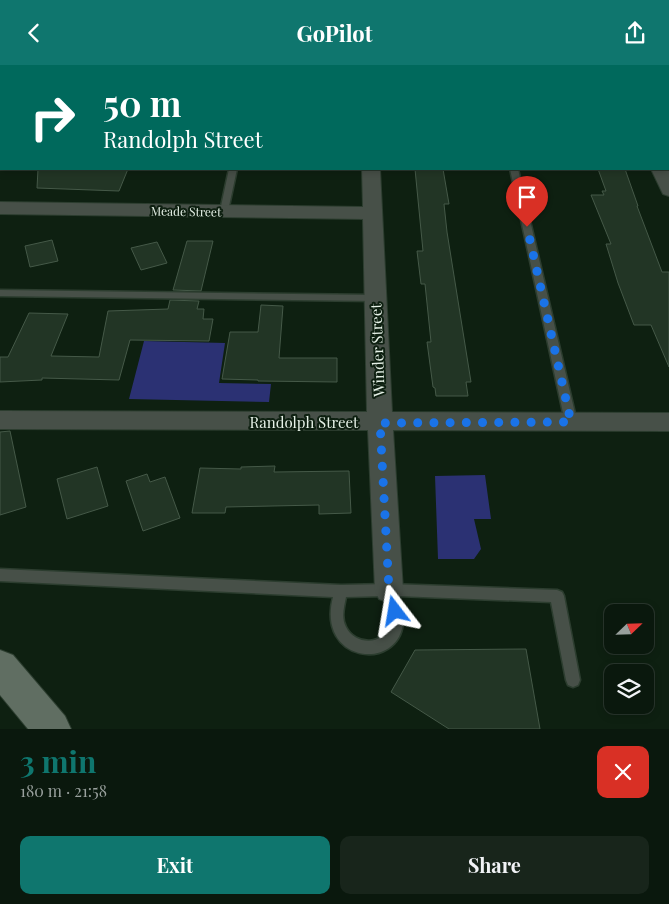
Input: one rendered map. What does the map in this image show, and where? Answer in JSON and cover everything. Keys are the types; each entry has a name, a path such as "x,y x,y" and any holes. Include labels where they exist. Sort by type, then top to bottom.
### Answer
{"street":[{"name":"Winder Street","path":"371,170 371,213 389,590"},
{"path":"660,170 669,190"},
{"name":"Meade Street","path":"0,208 371,213"},
{"name":"Randolph Street","path":"0,420 380,423 669,422"},
{"path":"0,667 52,729"}],"lane":[{"path":"224,211 233,170"},
{"path":"514,170 571,422"},
{"path":"0,293 375,298"},
{"path":"0,575 341,591 389,590 557,596 574,680"},
{"path":"341,591 336,618 338,629 344,638 353,645 364,649 376,647 386,642 393,634 396,617 389,590"}],"shaded area":[{"path":"144,341 225,343 219,383 271,384 269,402 129,399"},
{"path":"485,475 491,519 474,519 481,549 474,559 438,559 435,476"}],"building":[{"path":"38,170 128,170 119,191 37,188"},
{"path":"415,170 443,170 449,204 444,204 447,232 471,382 466,382 468,396 436,396 435,388 433,387 427,342 431,342 425,284 421,284 417,251 423,251"},
{"path":"598,170 625,170 662,272 669,272 669,367 651,325 634,325 618,283 606,244 611,244 591,195 604,195 602,191 606,191"},
{"path":"52,240 58,261 30,267 25,246"},
{"path":"187,241 213,241 201,291 173,290"},
{"path":"157,242 167,263 141,270 131,248"},
{"path":"170,300 199,301 197,309 204,309 203,319 213,319 209,341 130,340 119,380 42,378 42,380 0,382 0,357 8,357 29,313 68,314 51,356 99,357 108,311 168,309"},
{"path":"261,305 283,306 279,358 337,358 337,382 222,379 230,332 258,332"},
{"path":"10,431 26,507 0,515 0,432"},
{"path":"275,466 274,472 349,471 351,513 319,514 319,505 226,507 225,513 192,513 200,468 241,469 241,467"},
{"path":"97,467 108,506 67,519 57,479"},
{"path":"147,474 150,482 165,477 180,518 143,531 126,481"},
{"path":"526,649 540,729 449,729 391,692 415,650"}],"route":[{"path":"395,611 389,590 380,423 571,422 527,227"}]}
